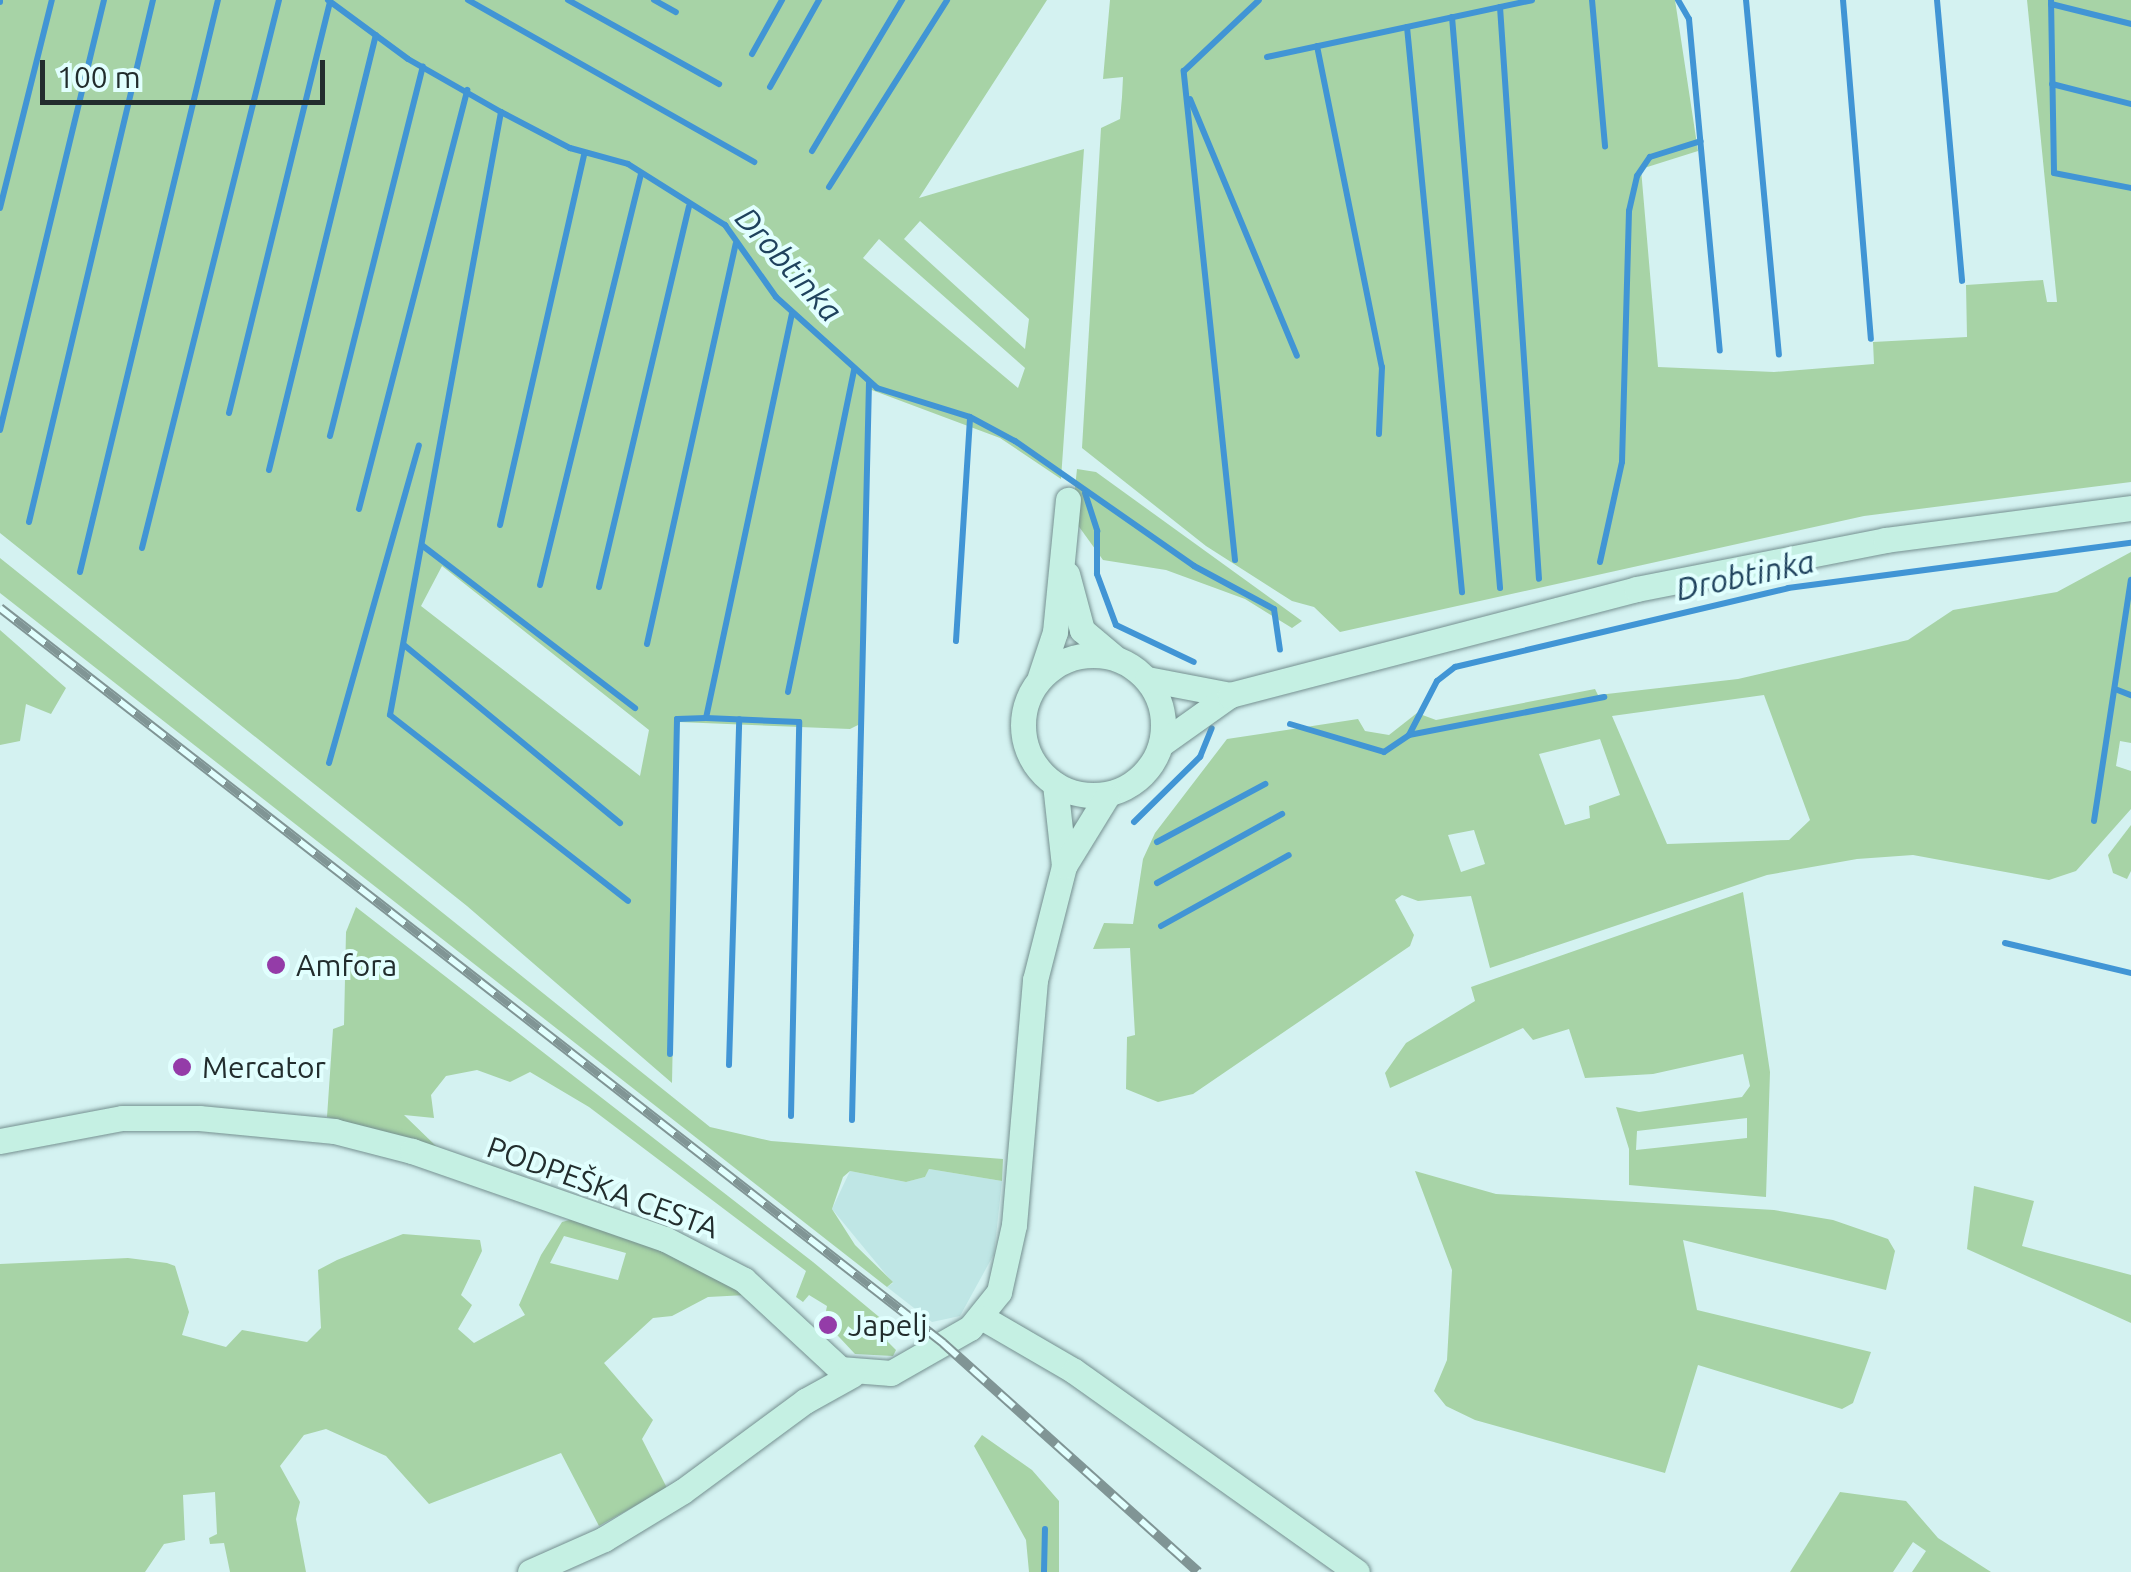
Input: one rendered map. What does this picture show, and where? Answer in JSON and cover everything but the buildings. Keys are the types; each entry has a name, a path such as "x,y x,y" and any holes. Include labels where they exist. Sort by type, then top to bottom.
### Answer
{"main road":[{"path":"1068,500 1055,632 1040,678 1028,698 1025,745 1055,784 1089,798 1107,796 1136,781 1161,744 1230,694 1636,590 1885,540 2131,508"},
{"path":"1064,560 1082,630 1114,657 1147,679 1230,694"},
{"path":"1040,678 1075,658 1114,657"},
{"path":"1147,679 1159,699 1161,744"},
{"path":"1055,784 1064,866"},
{"path":"530,1572 604,1539 682,1492 804,1401 852,1374 906,1367 983,1318 1007,1270 1035,980 1064,866 1107,796"},
{"name":"PODPEŠKA CESTA","path":"0,1141 122,1118 199,1118 334,1131 412,1151 720,1265 790,1318 828,1359 852,1374"},
{"path":"983,1318 1074,1371 1357,1572"},
{"path":"804,1401 828,1359"}],"shaded area":[{"path":"929,1169 1002,1181 994,1254 960,1316 932,1322 887,1287 893,1283 832,1209 850,1171 906,1182 925,1177"}],"green space":[{"path":"0,0 1047,0 919,198 1084,149 1061,479 1000,438 869,389 860,724 850,729 679,722 672,1083 467,906 0,533","holes":["920,221 1029,319 1025,349 904,239","879,239 1025,368 1018,388 863,258","442,566 649,730 640,776 421,606"]},
{"path":"1110,0 1675,0 1698,151 1641,169 1658,367 1774,372 1874,364 1873,342 1967,337 1966,285 2043,280 2047,302 2057,302 2027,0 2131,0 2131,482 1864,516 1340,632 1314,607 1292,601 1206,546 1082,448 1101,128 1120,119 1122,97 1123,77 1103,79"},
{"path":"1077,469 1096,472 1302,621 1292,628 1245,599 1166,570 1103,560 1072,517"},
{"path":"2131,552 2131,743 2120,741 2116,766 2131,771 2131,809 2076,871 2049,880 1913,855 1857,859 1767,875 1490,968 1471,896 1418,901 1402,895 1395,900 1414,935 1410,946 1193,1094 1158,1102 1126,1089 1127,1037 1135,1035 1130,948 1093,949 1104,923 1133,924 1143,859 1155,833 1227,739 1358,719 1365,731 1389,735 1417,713 1436,720 1595,689 1598,695 1738,679 1908,640 1953,610 2057,592","holes":["1764,695 1810,820 1789,840 1667,844 1612,716","1600,739 1620,795 1589,806 1590,818 1565,825 1539,754","1474,830 1485,864 1461,872 1448,835"]},
{"path":"0,558 710,1127 771,1141 1003,1159 1002,1181 929,1169 925,1177 906,1182 850,1171 843,1177 832,1209 855,1245 893,1282 887,1287 0,593"},
{"path":"0,630 66,688 51,714 26,704 20,741 0,745"},
{"path":"2131,825 2131,871 2127,879 2113,873 2108,855"},
{"path":"1743,892 1770,1072 1766,1197 1629,1185 1629,1149 1616,1107 1639,1112 1742,1097 1750,1086 1743,1054 1653,1074 1585,1078 1569,1029 1533,1040 1523,1028 1390,1088 1385,1073 1406,1043 1475,1001 1471,987","holes":["1747,1118 1747,1138 1636,1150 1637,1131"]},
{"path":"356,907 813,1262 896,1331 887,1341 896,1350 893,1356 855,1354 824,1321 827,1306 809,1295 803,1302 796,1297 806,1271 589,1107 530,1072 510,1082 477,1070 446,1076 431,1095 434,1118 404,1115 439,1149 327,1117 333,1029 344,1025 346,932"},
{"path":"1415,1171 1496,1194 1774,1210 1833,1220 1888,1239 1895,1251 1886,1290 1683,1240 1697,1310 1871,1352 1853,1403 1842,1409 1698,1365 1665,1473 1475,1420 1446,1406 1434,1391 1447,1360 1452,1270"},
{"path":"1974,1186 2034,1201 2022,1246 2131,1275 2131,1323 1967,1249"},
{"path":"573,1219 662,1246 746,1295 708,1297 672,1316 653,1318 604,1363 653,1420 642,1439 667,1488 599,1526 561,1453 429,1504 386,1456 326,1429 304,1435 280,1466 300,1502 296,1519 306,1572 230,1572 224,1543 210,1544 209,1538 217,1534 215,1492 183,1495 185,1540 164,1544 145,1572 0,1572 0,1264 128,1258 167,1263 175,1266 189,1312 182,1335 226,1347 242,1330 307,1342 321,1328 318,1270 337,1260 403,1234 480,1240 482,1251 461,1295 472,1305 458,1329 474,1343 525,1315 519,1305 541,1255 562,1222","holes":["564,1236 626,1253 618,1280 550,1263"]},
{"path":"982,1435 1032,1470 1059,1501 1059,1572 1029,1572 1026,1540 974,1446"},
{"path":"1840,1492 1906,1501 1938,1538 1991,1572 1912,1572 1926,1551 1913,1542 1893,1572 1790,1572"}],"waterway":[{"path":"0,208 52,0"},
{"path":"0,430 104,0"},
{"path":"29,522 153,0"},
{"path":"80,572 218,0"},
{"path":"142,548 279,0"},
{"name":"Drobtinka","path":"328,0 408,59 501,112 570,148 628,164 725,225 776,297 877,388 970,417 1015,441 1194,566 1274,609 1280,650"},
{"path":"468,0 754,162"},
{"path":"568,0 719,84"},
{"path":"654,0 676,12"},
{"path":"752,54 782,0"},
{"path":"770,87 819,0"},
{"path":"812,151 902,0"},
{"path":"829,187 947,0"},
{"path":"1235,560 1184,71 1259,0"},
{"path":"1267,57 1532,0"},
{"path":"1592,0 1605,146"},
{"path":"1678,0 1689,19 1720,351"},
{"path":"1746,0 1779,354"},
{"path":"1843,0 1871,339"},
{"path":"1937,0 1962,281"},
{"path":"2051,0 2054,173 2131,188"},
{"path":"229,413 330,2"},
{"path":"2051,4 2131,24"},
{"path":"1500,7 1539,579"},
{"path":"1452,17 1500,588"},
{"path":"1407,27 1462,592"},
{"path":"269,470 376,35"},
{"path":"1317,46 1382,367 1379,434"},
{"path":"330,436 423,67"},
{"path":"2052,84 2131,104"},
{"path":"359,509 467,90"},
{"path":"1190,99 1297,356"},
{"path":"501,112 390,715 628,901"},
{"path":"1600,562 1622,462 1629,211 1637,176 1650,157 1701,141"},
{"path":"500,525 584,154"},
{"path":"540,585 641,175"},
{"path":"599,587 689,207"},
{"path":"647,644 736,244"},
{"path":"791,1116 799,722 706,718 792,314"},
{"path":"788,692 854,370"},
{"path":"852,1120 869,382"},
{"path":"956,641 970,418"},
{"path":"329,763 419,446"},
{"path":"1085,493 1097,531 1097,574 1116,625 1194,662"},
{"name":"Drobtinka","path":"1409,735 1437,681 1455,667 1788,588 2131,543"},
{"path":"423,546 635,708"},
{"path":"2094,821 2131,580"},
{"path":"404,645 620,823"},
{"path":"2115,689 2131,695"},
{"path":"1290,724 1384,752 1409,735 1604,697"},
{"path":"670,1054 677,719 706,718"},
{"path":"729,1065 739,719"},
{"path":"1134,822 1200,757 1212,728"},
{"path":"1157,842 1265,784"},
{"path":"1157,883 1282,814"},
{"path":"1161,926 1289,855"},
{"path":"2005,943 2131,973"},
{"path":"1044,1572 1045,1529"}],"railway":[{"path":"0,608 943,1343 1198,1572"}],"place":[{"name":"Amfora","path":"276,965"},
{"name":"Mercator","path":"182,1067"},
{"name":"Japelj","path":"828,1325"}]}
